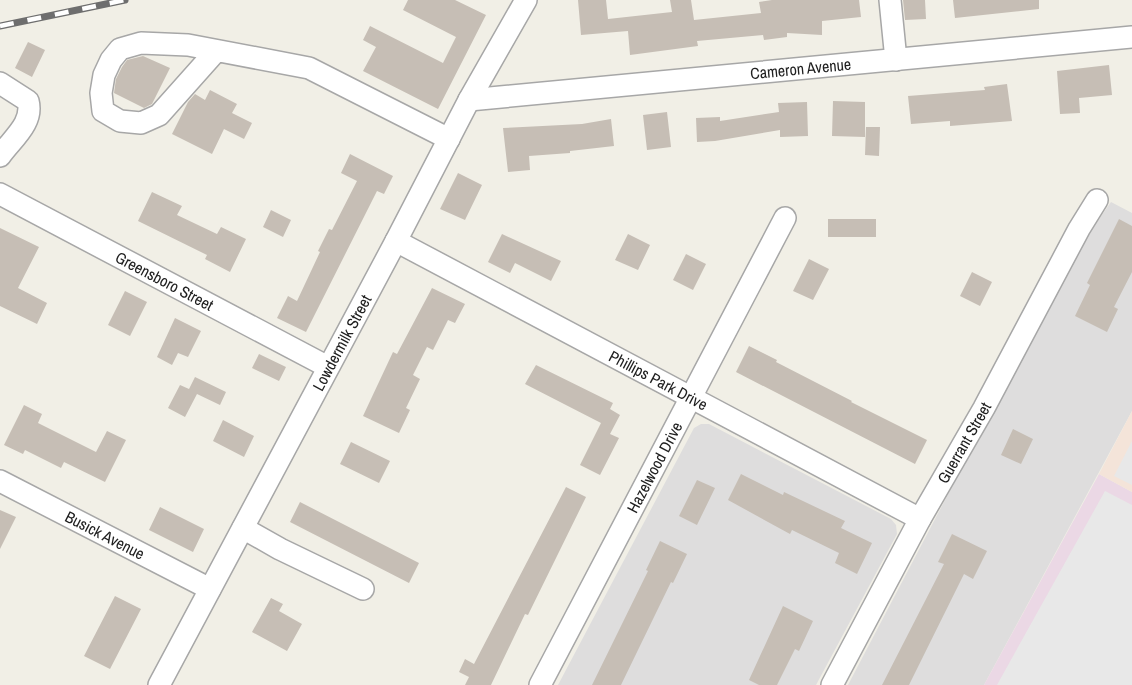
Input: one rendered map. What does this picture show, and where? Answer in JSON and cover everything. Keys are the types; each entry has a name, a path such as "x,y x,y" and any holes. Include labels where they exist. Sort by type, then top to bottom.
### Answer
{"street":[{"name":"Lowdermilk Street","path":"159,685 469,100 526,0"},
{"path":"891,0 896,60"},
{"name":"Cameron Avenue","path":"469,100 1132,37"},
{"path":"216,51 159,116 141,123 120,121 103,111 101,93 104,75 111,60 120,49 141,43 188,45 309,68 449,139"},
{"path":"0,83 28,101 31,110 26,124 0,156"},
{"name":"Greensboro Street","path":"0,194 328,367"},
{"name":"Guerrant Street","path":"831,685 920,519 984,408 1079,229 1097,200"},
{"name":"Hazelwood Drive","path":"540,685 785,218"},
{"name":"Phillips Park Drive","path":"396,241 920,519"},
{"name":"Busick Avenue","path":"0,481 210,589"},
{"path":"243,528 280,549 363,589"}],"shaded area":[{"path":"1111,202 1132,213 1132,411 984,685 848,685 1073,256"},
{"path":"1132,411 1132,492 1099,474"},
{"path":"701,424 709,424 891,519 896,525 897,534 816,685 558,685 694,428"},
{"path":"1132,441 1132,485 1114,476"},
{"path":"1099,474 1132,492 1132,685 984,685"},
{"path":"1105,491 1132,505 1132,685 997,685"}],"building":[{"path":"408,0 455,0 486,15 438,109 363,71 376,47 363,40 370,26 443,63 456,37 403,10"},
{"path":"578,0 606,0 608,19 672,12 670,0 691,0 694,20 761,13 759,2 772,0 859,0 861,17 822,21 822,35 787,33 787,37 764,40 763,35 697,41 698,46 630,55 628,31 581,35"},
{"path":"903,0 925,0 926,19 905,20"},
{"path":"953,0 1039,0 1039,9 955,18"},
{"path":"28,42 45,50 32,77 15,68"},
{"path":"143,56 170,68 152,104 144,108 114,93 116,79 127,60"},
{"path":"1109,65 1112,95 1079,98 1080,113 1060,114 1057,71"},
{"path":"1007,84 1012,121 950,126 950,121 911,124 908,96 985,90 984,87"},
{"path":"210,90 237,104 232,113 252,123 244,139 224,129 212,154 172,134 188,102 195,94 205,100"},
{"path":"833,101 865,102 865,137 832,136"},
{"path":"807,102 808,136 780,137 780,130 697,142 696,118 720,117 720,121 779,112 778,103"},
{"path":"667,112 671,147 647,150 643,115"},
{"path":"611,119 614,146 570,151 570,153 529,156 530,170 508,172 503,128 582,124"},
{"path":"866,127 880,127 879,156 865,155"},
{"path":"350,154 393,176 384,194 377,191 306,332 277,318 288,296 297,301 329,229 332,230 357,181 341,173"},
{"path":"458,173 482,185 465,220 440,209"},
{"path":"152,192 182,206 177,215 217,234 221,227 246,239 230,272 205,259 207,255 138,221"},
{"path":"271,210 291,220 283,237 263,227"},
{"path":"828,219 876,219 876,237 828,237"},
{"path":"1119,219 1132,226 1132,272 1114,307 1118,309 1107,332 1075,316 1090,285 1087,283"},
{"path":"0,228 39,247 18,288 47,303 37,324 0,306"},
{"path":"502,234 561,261 551,281 515,263 510,273 488,262"},
{"path":"628,234 650,245 638,270 615,260"},
{"path":"686,254 706,264 693,290 673,280"},
{"path":"809,259 829,269 813,300 793,291"},
{"path":"972,272 992,282 980,306 960,296"},
{"path":"432,288 465,304 455,323 448,320 433,350 427,347 413,375 420,379 406,408 410,410 399,433 363,416 393,352 397,354"},
{"path":"125,291 147,302 130,336 108,325"},
{"path":"175,318 201,331 188,357 178,353 172,365 157,357"},
{"path":"749,346 851,402 927,440 915,464 736,372"},
{"path":"259,354 286,367 279,381 252,368"},
{"path":"536,365 613,403 610,409 620,415 610,434 619,438 600,475 580,465 601,423 525,384"},
{"path":"195,377 226,392 220,405 197,394 185,417 168,408 180,385 189,389"},
{"path":"24,405 42,414 38,423 96,452 107,431 126,440 105,482 64,462 61,468 25,450 23,454 4,445"},
{"path":"223,420 254,436 244,457 213,441"},
{"path":"1013,429 1033,439 1021,464 1001,455"},
{"path":"351,442 390,461 379,483 340,464"},
{"path":"741,474 783,495 784,492 845,521 841,528 872,543 857,574 835,563 839,553 792,530 790,534 728,500"},
{"path":"697,480 715,488 697,525 679,516"},
{"path":"566,487 586,497 528,615 525,614 491,685 465,685 469,677 459,672 465,659 474,664"},
{"path":"300,502 419,563 409,583 290,522"},
{"path":"160,507 204,529 193,552 149,530"},
{"path":"0,510 16,517 0,549"},
{"path":"952,534 987,551 973,579 964,574 909,685 882,685 944,564 938,562"},
{"path":"660,541 687,554 621,685 592,685 648,571 646,570"},
{"path":"115,596 141,609 110,669 84,656"},
{"path":"271,598 283,604 279,611 302,624 287,651 252,632"},
{"path":"783,606 813,621 799,651 795,649 777,685 759,685 749,680"}],"railway":[{"path":"0,26 125,0"}]}
